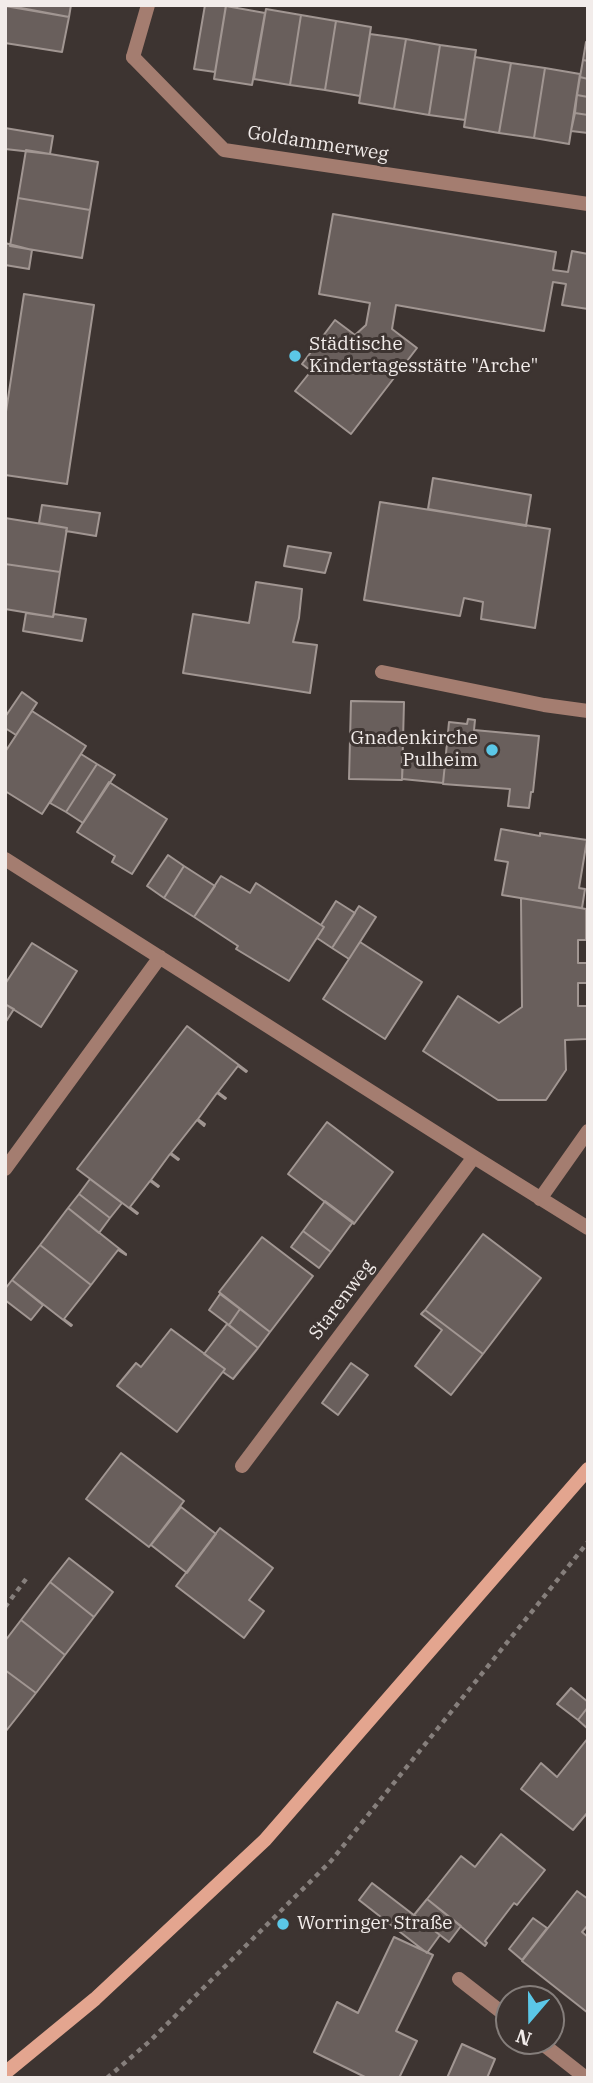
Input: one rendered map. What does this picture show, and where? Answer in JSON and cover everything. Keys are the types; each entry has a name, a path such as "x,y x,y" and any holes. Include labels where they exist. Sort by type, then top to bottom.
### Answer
{"main road":[{"path":"6,2076 95,1999 265,1840 588,1469"}],"street":[{"name":"Goldammerweg","path":"148,5 133,57 224,150 588,204"},
{"path":"382,672 544,705 588,711"},
{"path":"5,859 588,1228"},
{"path":"5,1169 160,957"},
{"path":"540,1199 588,1131"},
{"name":"Starenweg","path":"242,1465 474,1157"},
{"path":"459,1979 495,2007"},
{"path":"557,2055 586,2078"}],"path":[{"path":"107,2078 160,2032 331,1861 588,1542"},
{"path":"5,1607 29,1575"}],"building":[{"path":"5,5 71,5 69,17"},
{"path":"205,5 226,5 215,72 194,69"},
{"path":"5,6 69,17 62,52 5,43"},
{"path":"226,6 265,13 252,85 214,79"},
{"path":"266,9 301,15 290,85 254,79"},
{"path":"301,15 336,21 325,90 290,85"},
{"path":"336,21 371,27 360,96 325,90"},
{"path":"370,34 406,39 394,109 359,103"},
{"path":"406,39 440,45 429,115 394,109"},
{"path":"586,42 588,43 588,61 583,60"},
{"path":"440,45 476,50 465,120 429,115"},
{"path":"475,57 511,63 499,133 464,127"},
{"path":"583,60 588,61 588,79 580,77"},
{"path":"511,63 545,68 534,138 499,133"},
{"path":"545,68 580,74 569,144 534,138"},
{"path":"580,77 588,79 588,97 577,95"},
{"path":"577,95 588,97 588,115 575,113"},
{"path":"575,113 588,115 588,133 571,131"},
{"path":"5,128 53,136 50,154 5,149"},
{"path":"26,150 98,162 90,210 18,198"},
{"path":"18,198 90,210 82,258 10,246"},
{"path":"333,214 556,252 553,270 568,272 572,251 588,254 588,309 562,305 566,284 553,282 544,331 396,305 392,329 417,348 351,434 295,391 311,371 302,364 335,320 355,335 366,325 370,303 319,294"},
{"path":"5,243 32,250 29,269 5,265"},
{"path":"24,294 94,305 67,484 5,475 5,418"},
{"path":"433,478 531,495 526,526 428,509"},
{"path":"380,502 550,529 535,628 481,619 483,602 464,598 460,616 364,600"},
{"path":"42,505 100,513 96,536 39,523"},
{"path":"5,518 67,528 60,572 5,564"},
{"path":"288,546 331,553 325,573 284,566"},
{"path":"5,564 60,572 53,617 5,609"},
{"path":"256,582 302,589 293,642 317,645 310,693 183,673 193,614 249,623"},
{"path":"26,613 86,619 82,641 23,631"},
{"path":"22,692 37,703 16,735 5,728 5,717"},
{"path":"351,701 404,702 402,780 349,779"},
{"path":"32,711 86,746 42,814 5,791 5,752"},
{"name":"Gnadenkirche Pulheim","path":"468,719 475,720 474,730 539,736 529,808 508,806 510,789 443,784 449,722 467,724"},
{"path":"81,754 97,764 66,812 50,803"},
{"path":"403,760 445,764 443,783 402,779"},
{"path":"97,764 115,775 83,823 66,812"},
{"path":"109,782 167,819 132,874 112,862 115,856 77,832"},
{"path":"501,829 587,840 579,888 585,889 582,908 502,895 508,862 495,860"},
{"path":"168,855 184,866 164,898 147,886"},
{"path":"184,866 215,886 194,917 164,898"},
{"path":"221,876 250,893 256,883 324,927 289,981 236,949 238,946 194,917"},
{"path":"521,898 586,909 586,940 578,940 578,963 587,963 587,983 578,983 578,1006 587,1006 587,1039 565,1040 566,1070 546,1100 498,1100 423,1051 458,996 499,1023 522,1007"},
{"path":"336,901 355,913 332,948 317,938 324,927 321,925"},
{"path":"359,906 376,917 349,959 332,948"},
{"path":"360,942 422,982 385,1039 323,999"},
{"path":"32,943 77,971 41,1027 5,1004 5,984"},
{"path":"5,1004 14,1009 5,1023"},
{"path":"187,1026 247,1071 238,1066 218,1092 225,1099 217,1093 198,1119 204,1126 197,1120 171,1153 179,1159 170,1154 151,1180 159,1186 150,1181 130,1207 137,1214 77,1169"},
{"path":"327,1122 393,1172 354,1224 288,1174"},
{"path":"90,1179 122,1203 110,1218 79,1194"},
{"path":"79,1194 110,1218 99,1233 68,1208"},
{"path":"325,1201 353,1222 331,1252 303,1231"},
{"path":"68,1208 126,1254 118,1250 91,1285 40,1245"},
{"path":"303,1231 331,1252 319,1268 291,1247"},
{"path":"483,1234 541,1278 483,1354 425,1310"},
{"path":"262,1237 313,1276 270,1332 219,1292"},
{"path":"40,1245 91,1285 64,1319 71,1326 12,1280"},
{"path":"12,1280 43,1305 31,1320 5,1300 5,1289"},
{"path":"220,1294 240,1309 229,1325 209,1310"},
{"path":"240,1309 270,1332 258,1348 229,1325"},
{"path":"425,1310 483,1354 451,1395 415,1366 442,1330 421,1314"},
{"path":"227,1324 258,1348 233,1379 223,1372 225,1369 204,1354"},
{"path":"171,1329 225,1369 177,1432 117,1386 136,1363 141,1367"},
{"path":"351,1363 368,1375 338,1415 322,1403"},
{"path":"121,1453 184,1501 149,1547 86,1499"},
{"path":"181,1507 216,1534 187,1573 151,1545"},
{"path":"220,1528 273,1568 249,1600 264,1611 244,1638 176,1586"},
{"path":"69,1558 113,1592 94,1617 50,1582"},
{"path":"50,1582 94,1617 65,1655 21,1620"},
{"path":"21,1620 65,1655 36,1693 5,1670 5,1641"},
{"path":"5,1670 36,1693 6,1731 5,1730"},
{"path":"571,1688 588,1702 588,1707 578,1720 557,1704"},
{"path":"588,1707 588,1729 578,1720"},
{"path":"588,1738 588,1812 573,1830 521,1789 541,1763 557,1777"},
{"path":"501,1834 545,1870 517,1905 514,1903 485,1941 485,1946 427,1899 461,1856 475,1867"},
{"path":"372,1883 440,1935 427,1953 359,1900"},
{"path":"577,1891 588,1899 588,1925 582,1932 588,1937 588,2013 565,1995 565,1985 552,1985 522,1961"},
{"path":"427,1899 461,1926 449,1942 414,1915"},
{"path":"533,1918 547,1928 522,1960 509,1949"},
{"path":"394,1937 433,1955 396,2031 417,2041 399,2078 367,2078 314,2052 337,2002 358,2013"},
{"path":"462,2044 495,2059 487,2078 447,2078"}],"place":[{"name":"Städtische Kindertagesstätte \"Arche\"","path":"295,356"},
{"name":"Gnadenkirche Pulheim","path":"492,750"},
{"name":"Worringer Straße","path":"283,1924"}]}
